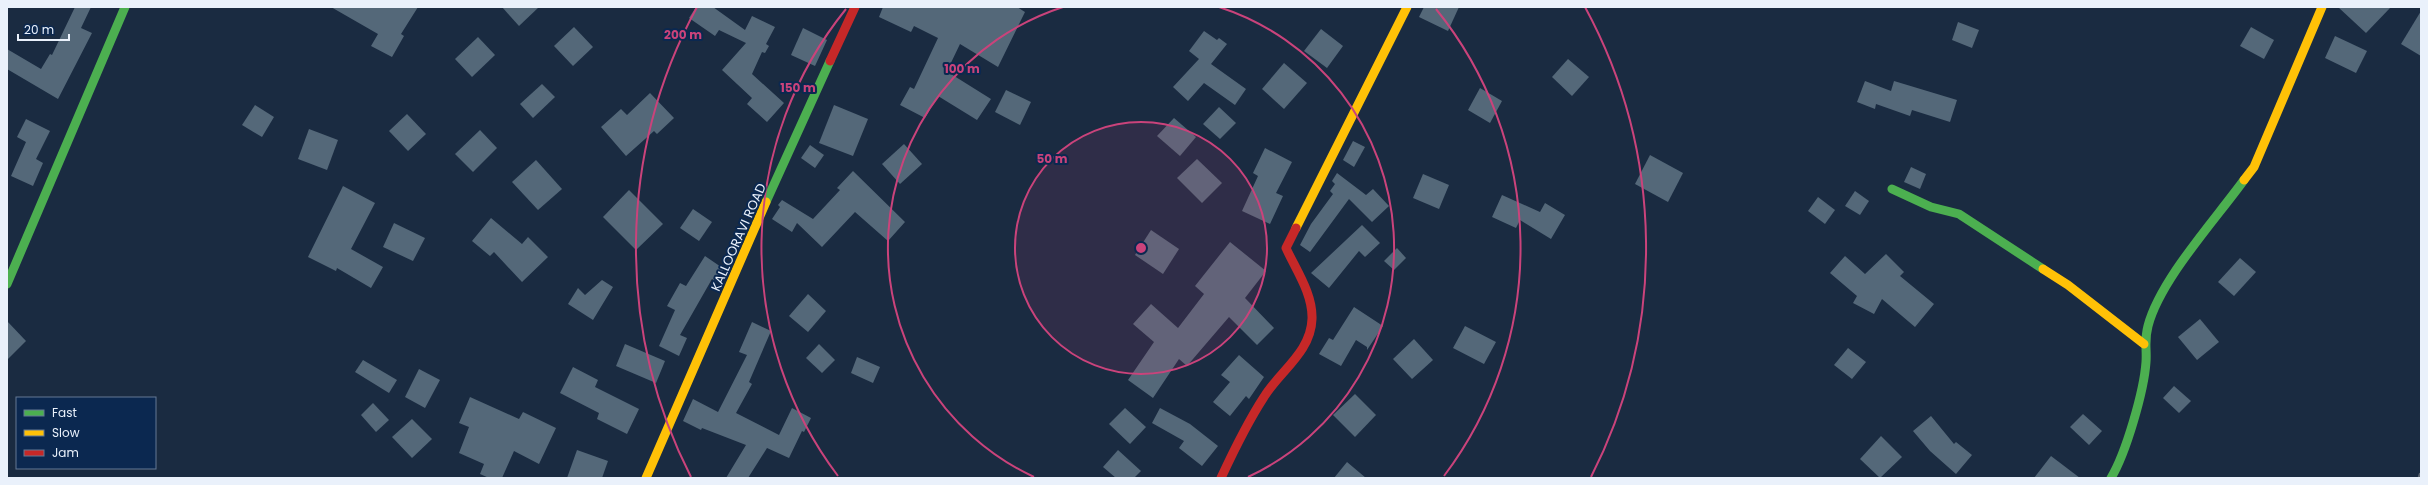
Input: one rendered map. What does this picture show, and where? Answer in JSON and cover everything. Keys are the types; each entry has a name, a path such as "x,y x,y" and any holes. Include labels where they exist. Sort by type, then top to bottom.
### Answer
{"street":[{"path":"7,284 125,7"},
{"name":"KALLOORAVI ROAD","path":"646,478 757,223 855,7"},
{"path":"1220,478 1266,394 1298,357 1311,334 1312,318 1307,297 1286,248 1407,7"},
{"path":"2111,478 2118,468 2133,422 2146,362 2144,344 2148,325 2166,285 2254,167 2322,7"},
{"path":"1892,189 1931,207 1959,214 2068,285 2144,344"}],"building":[{"path":"75,7 91,7 81,28 92,33 58,99 7,69 7,49 41,69 50,54 52,55"},
{"path":"331,7 418,7 401,34 404,36 392,57 371,46 378,34"},
{"path":"502,7 539,7 519,26"},
{"path":"696,7 713,7 745,30 752,16 775,27 766,44 769,46 765,53 762,52 752,74 784,103 767,122 747,104 752,98 722,70 746,43 719,30 715,36 689,18"},
{"path":"883,7 1017,7 1025,12 998,67 960,44 948,69 952,71 951,74 991,99 977,120 938,96 925,118 900,105 910,87 914,89 938,38 914,26 911,32 879,17"},
{"path":"1424,7 1459,7 1448,31 1419,17"},
{"path":"2338,7 2391,7 2366,33"},
{"path":"2421,11 2421,56 2401,44"},
{"path":"1958,22 1979,30 1972,48 1952,40"},
{"path":"574,27 593,47 573,66 554,46"},
{"path":"2251,27 2274,40 2264,59 2240,46"},
{"path":"803,28 827,40 815,66 791,55"},
{"path":"1321,29 1343,46 1327,68 1304,51"},
{"path":"1204,31 1217,40 1219,38 1227,44 1211,64 1246,89 1235,105 1204,83 1188,101 1173,87 1199,59 1189,51"},
{"path":"2335,36 2367,51 2356,73 2325,58"},
{"path":"478,37 495,55 472,77 455,59"},
{"path":"1568,59 1589,77 1572,96 1552,77"},
{"path":"1284,63 1307,83 1284,109 1262,89"},
{"path":"1865,81 1891,91 1894,81 1957,100 1950,122 1912,110 1910,116 1876,104 1875,109 1857,102"},
{"path":"542,84 555,97 533,118 520,104"},
{"path":"1480,88 1502,101 1490,123 1468,110"},
{"path":"1006,90 1031,102 1020,125 995,112"},
{"path":"650,93 674,118 657,134 654,131 626,156 601,127 621,109 627,115"},
{"path":"255,105 274,117 262,137 242,125"},
{"path":"834,105 868,119 853,156 819,143"},
{"path":"1219,107 1236,123 1220,139 1203,124"},
{"path":"407,114 426,134 408,151 389,131"},
{"path":"1174,118 1196,137 1180,156 1157,136"},
{"path":"26,119 50,131 36,159 43,163 33,186 11,176 26,142 17,137"},
{"path":"309,129 338,140 327,170 298,159"},
{"path":"480,130 497,148 473,172 455,154"},
{"path":"1353,141 1365,147 1354,167 1343,160"},
{"path":"904,144 922,164 900,184 882,164"},
{"path":"810,145 824,155 815,168 801,158"},
{"path":"1265,148 1292,162 1276,193 1283,196 1270,224 1242,211 1258,176 1253,173"},
{"path":"1650,155 1683,173 1668,202 1635,184"},
{"path":"1197,159 1222,183 1202,203 1177,178"},
{"path":"536,160 562,189 538,210 512,182"},
{"path":"1911,167 1926,174 1920,189 1904,182"},
{"path":"853,171 905,222 888,241 855,212 822,247 797,223 792,232 772,219 780,207 778,205 782,200 813,219 840,190 837,188"},
{"path":"1337,173 1366,195 1373,189 1389,206 1372,222 1349,199 1310,252 1300,245 1311,224 1333,194 1330,191 1335,184 1332,181"},
{"path":"1423,174 1449,185 1439,209 1413,198"},
{"path":"343,186 375,203 351,249 383,267 371,288 337,268 336,271 308,257"},
{"path":"629,190 663,224 636,250 603,217"},
{"path":"1855,191 1869,201 1860,215 1845,206"},
{"path":"1502,195 1540,212 1545,203 1565,215 1551,239 1520,220 1516,228 1492,217"},
{"path":"1818,197 1835,210 1825,224 1808,211"},
{"path":"693,209 712,222 699,241 680,228"},
{"path":"491,218 522,244 528,237 548,257 522,282 494,252 490,256 472,241"},
{"path":"394,223 425,238 413,261 383,247"},
{"path":"1362,225 1380,243 1365,257 1359,251 1329,288 1311,273"},
{"path":"1151,230 1179,249 1163,274 1135,255"},
{"path":"1230,242 1266,271 1245,298 1274,328 1257,345 1229,317 1187,366 1179,359 1153,398 1128,380 1154,342 1133,324 1151,304 1178,328 1204,294 1195,286"},
{"path":"1397,248 1406,258 1394,270 1384,261"},
{"path":"1886,254 1904,272 1900,276 1934,304 1915,327 1882,299 1874,314 1853,303 1857,296 1830,273 1845,256 1865,274"},
{"path":"705,256 724,269 716,282 712,279 680,335 687,338 679,356 659,346 675,310 667,306 680,283 686,286"},
{"path":"2240,258 2256,272 2234,296 2218,282"},
{"path":"602,280 613,287 593,320 568,304 578,288 585,295"},
{"path":"808,294 826,311 808,332 789,316"},
{"path":"1354,307 1383,326 1367,350 1367,347 1356,340 1341,366 1319,354 1329,338 1333,340"},
{"path":"2200,319 2219,342 2197,360 2178,337"},
{"path":"7,321 26,341 7,360"},
{"path":"752,322 771,331 749,382 752,384 736,413 779,435 792,408 811,418 804,432 802,431 789,458 767,448 748,478 726,478 746,445 702,428 701,430 683,421 693,399 718,412 747,355 739,352"},
{"path":"1465,326 1496,342 1484,364 1453,348"},
{"path":"1414,339 1433,360 1412,379 1393,359"},
{"path":"625,344 665,361 656,383 616,366"},
{"path":"819,344 835,360 822,373 806,358"},
{"path":"1848,348 1866,362 1852,379 1834,365"},
{"path":"1239,355 1264,377 1249,399 1246,396 1230,416 1213,402 1230,382 1221,375"},
{"path":"857,357 880,367 873,383 851,373"},
{"path":"363,360 397,380 389,393 355,372"},
{"path":"573,367 598,380 595,387 639,409 627,434 597,419 599,413 560,393"},
{"path":"419,369 440,380 425,408 405,397"},
{"path":"2174,386 2191,401 2179,413 2163,398"},
{"path":"1355,394 1376,415 1355,437 1333,415"},
{"path":"470,397 519,419 523,412 556,428 539,464 514,451 502,478 489,478 480,474 484,464 459,453 469,427 459,423"},
{"path":"373,403 389,420 376,432 361,415"},
{"path":"1125,408 1146,427 1130,444 1109,424"},
{"path":"1160,408 1190,424 1218,446 1202,466 1179,448 1184,441 1152,423"},
{"path":"2083,414 2102,431 2089,445 2070,427"},
{"path":"1931,416 1954,444 1956,442 1972,455 1956,474 1930,451 1913,431"},
{"path":"412,419 432,439 412,458 392,437"},
{"path":"1881,436 1902,457 1880,478 1860,459"},
{"path":"577,450 608,461 602,478 567,478"},
{"path":"1118,450 1141,471 1134,478 1116,478 1103,467"},
{"path":"2051,456 2080,478 2034,478"},
{"path":"1347,462 1366,478 1334,478"}],"railway":[{"path":"2419,478 2421,472"}],"traffic: fast":[{"path":"7,284 125,7"},
{"path":"766,202 830,61"},
{"path":"2111,478 2123,453 2138,405 2145,374 2147,331 2154,308 2176,270 2244,180"},
{"path":"1892,189 1931,207 1959,214 2043,269"}],"traffic: slow":[{"path":"1296,228 1407,7"},
{"path":"2244,180 2254,167 2322,7"},
{"path":"646,478 766,202"},
{"path":"2043,269 2068,285 2144,344"}],"traffic: jam":[{"path":"830,61 855,7"},
{"path":"1221,478 1241,437 1258,407 1271,388 1301,351 1310,331 1312,319 1310,300 1286,248 1296,228"}]}
